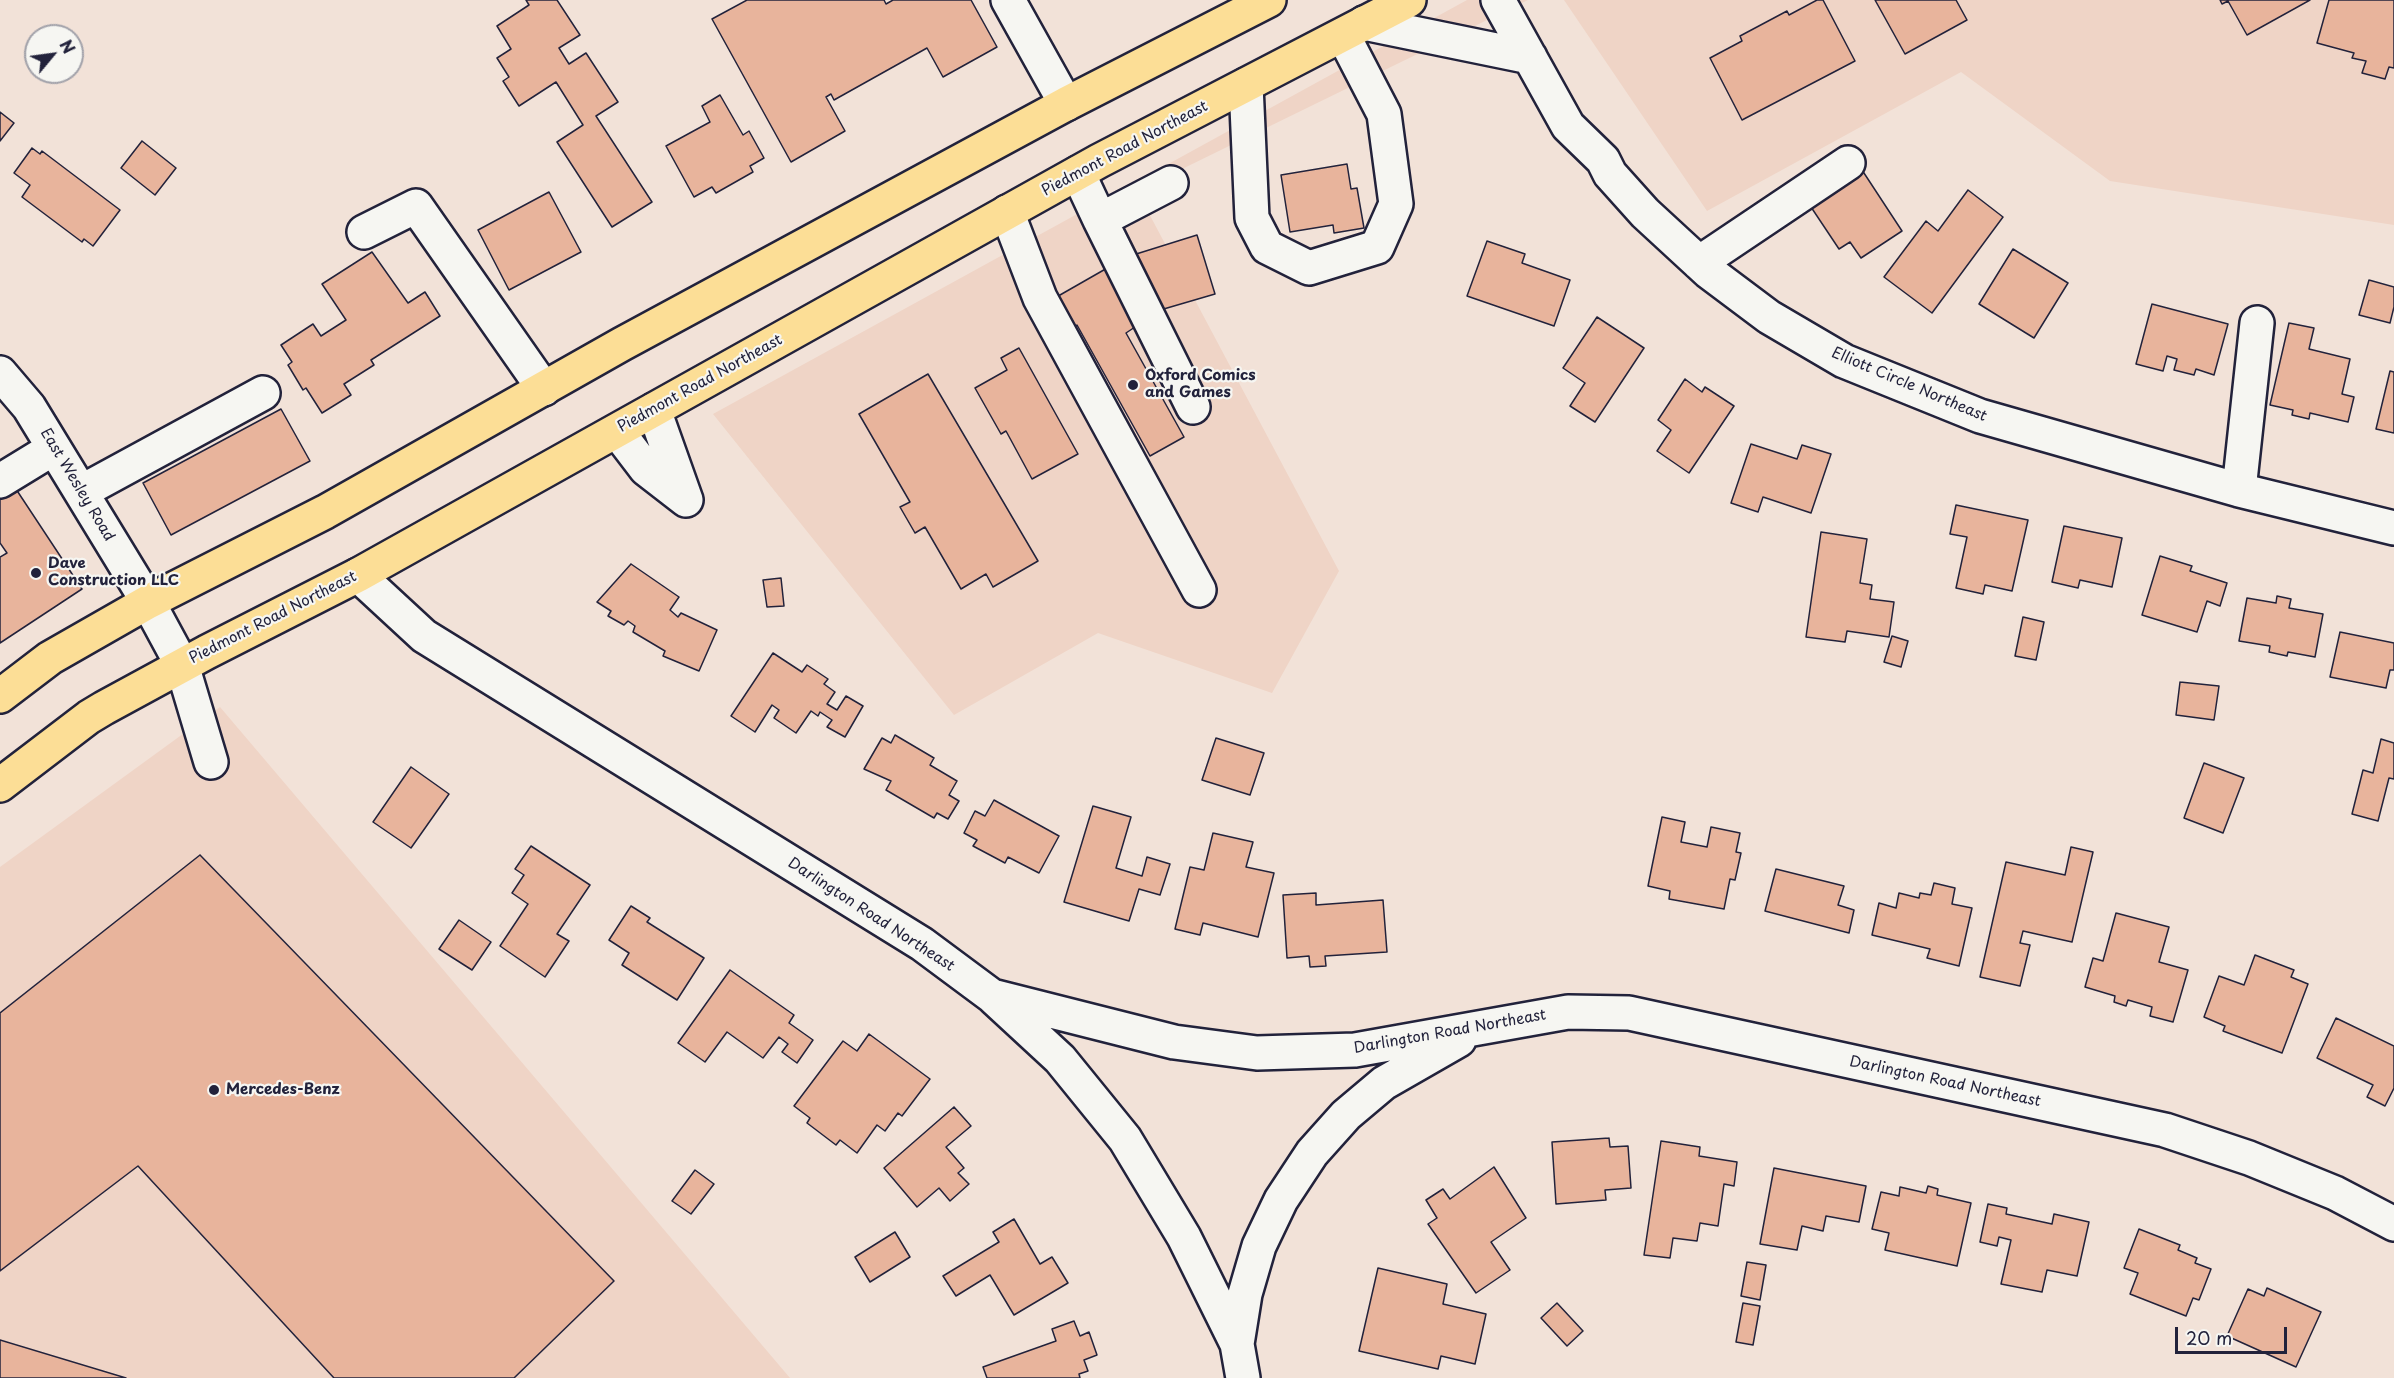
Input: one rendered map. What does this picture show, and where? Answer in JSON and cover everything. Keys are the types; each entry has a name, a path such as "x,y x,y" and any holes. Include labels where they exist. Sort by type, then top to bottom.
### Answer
{"main road":[{"path":"0,696 50,658 148,603 325,512 622,344 1066,104 1269,0"},
{"name":"Piedmont Road Northeast","path":"0,784 89,717 182,665 358,575 1078,173 1409,0"}],"street":[{"path":"1008,0 1066,104"},
{"name":"Elliott Circle Northeast","path":"1498,0 1568,126 1603,160 1610,174 1645,213 1699,263 1769,317 1844,361 1980,416 2239,490 2394,528"},
{"path":"1246,85 1252,218 1267,247 1309,268 1377,247 1396,204 1384,114 1354,29 1530,57"},
{"path":"1699,263 1848,162"},
{"path":"1078,173 1193,407"},
{"path":"1100,220 1171,183"},
{"path":"364,232 416,206 544,389"},
{"path":"1007,212 1040,298 1199,590"},
{"path":"2239,490 2257,323"},
{"name":"East Wesley Road","path":"0,373 29,407 148,603 182,665 211,762"},
{"path":"81,492 262,393"},
{"path":"616,431 646,469 686,500 654,410"},
{"path":"0,481 54,448"},
{"name":"Darlington Road Northeast","path":"358,575 424,636 922,945 992,996 1174,1042 1257,1053 1355,1050 1568,1012 1629,1013 2165,1130 2260,1162 2335,1193 2394,1224"},
{"path":"992,996 1060,1059 1125,1139 1184,1237 1237,1344 1243,1378"},
{"path":"1237,1344 1245,1294 1259,1246 1281,1200 1312,1153 1346,1115 1384,1083 1484,1026"}],"shaded area":[{"path":"1467,0 1528,0 1137,191 1339,571 1272,693 1098,633 954,715 713,414"},
{"path":"1564,0 2394,0 2394,225 2110,181 1961,72 1707,211"},
{"path":"220,707 790,1378 0,1378 0,867"}],"building":[{"path":"526,0 557,0 580,35 559,48 569,64 586,53 618,102 596,116 652,202 612,227 557,142 583,125 556,82 519,106 503,81 509,77 497,58 511,49 497,26 529,5"},
{"path":"747,0 884,0 886,4 893,0 971,0 997,47 943,77 927,48 834,100 831,94 826,97 845,131 791,162 712,19"},
{"path":"1817,0 1823,0 1855,61 1742,120 1710,58 1742,41 1740,36 1787,11 1789,15"},
{"path":"1875,0 1956,0 1967,20 1905,54"},
{"path":"2220,0 2310,0 2247,35 2228,1 2222,4"},
{"path":"2329,0 2394,0 2394,68 2389,67 2385,79 2362,73 2366,61 2352,58 2354,53 2317,43"},
{"path":"720,95 743,135 749,131 764,158 750,166 753,172 716,193 712,187 694,197 666,146 710,122 702,106"},
{"path":"0,112 14,123 0,141"},
{"path":"142,141 176,168 155,195 121,168"},
{"path":"32,148 40,154 42,151 120,210 93,246 84,239 82,242 22,197 30,185 14,173"},
{"path":"1347,164 1351,189 1357,188 1364,228 1334,233 1333,225 1290,232 1281,175"},
{"path":"1862,170 1902,231 1861,258 1850,242 1839,249 1809,204"},
{"path":"1968,190 2003,217 1932,313 1884,277 1926,221 1938,231"},
{"path":"549,192 581,252 509,290 478,230"},
{"path":"1197,235 1215,294 1150,313 1133,255"},
{"path":"1487,241 1525,254 1522,263 1570,280 1554,326 1467,296"},
{"path":"2013,249 2068,283 2034,338 1979,304"},
{"path":"372,252 408,303 425,292 440,316 371,360 374,365 344,384 351,395 322,413 306,388 303,390 288,365 292,362 281,345 313,324 321,336 346,320 322,284"},
{"name":"Oxford Comics and Games","path":"1109,267 1138,325 1126,333 1184,437 1150,456 1077,325 1071,329 1053,299"},
{"path":"2369,280 2394,287 2394,307 2390,323 2359,315"},
{"path":"2152,304 2228,324 2214,375 2196,369 2194,375 2174,370 2177,359 2167,356 2163,371 2136,364"},
{"path":"1597,317 1644,348 1595,422 1570,406 1585,383 1563,368"},
{"path":"2289,323 2314,328 2309,349 2350,359 2342,394 2354,397 2348,422 2310,413 2309,419 2292,415 2293,410 2270,405"},
{"path":"1019,348 1078,454 1032,479 1006,431 1001,434 975,388 1007,370 1001,358"},
{"path":"2390,371 2394,372 2394,433 2376,429"},
{"path":"928,374 1038,561 993,587 986,574 961,589 925,527 915,533 900,507 910,502 859,414"},
{"path":"1685,379 1702,392 1705,387 1734,406 1689,473 1657,451 1671,430 1658,420"},
{"path":"281,409 310,461 171,535 143,483"},
{"path":"1751,444 1797,459 1802,445 1831,454 1811,513 1763,497 1758,512 1731,503"},
{"name":"Dave Construction LLC","path":"10,480 82,589 0,643 0,557 7,553 0,543 0,486"},
{"path":"1956,505 2028,520 2012,591 1985,585 1983,594 1956,588 1967,537 1950,534"},
{"path":"2064,526 2122,538 2112,587 2080,580 2078,588 2052,582"},
{"path":"1821,532 1867,539 1860,583 1872,585 1870,599 1894,602 1889,637 1847,631 1845,642 1806,637"},
{"path":"2160,556 2192,566 2190,571 2227,583 2220,606 2207,601 2197,632 2142,615"},
{"path":"631,564 679,597 670,610 678,617 681,613 717,630 699,671 663,656 665,651 633,632 635,626 628,621 624,625 608,616 611,611 597,602"},
{"path":"781,578 784,606 767,607 763,580"},
{"path":"2277,596 2291,599 2289,608 2323,614 2315,657 2288,652 2287,656 2269,652 2270,646 2239,641 2247,598 2276,603"},
{"path":"2023,617 2044,622 2036,660 2015,656"},
{"path":"2340,632 2394,643 2394,670 2390,670 2386,688 2330,677"},
{"path":"1892,636 1908,641 1901,667 1884,662"},
{"path":"773,653 802,672 807,665 828,679 824,684 835,692 827,704 837,710 846,696 863,706 845,737 827,727 832,720 820,712 818,716 811,711 796,733 774,718 779,710 772,705 755,732 731,716"},
{"path":"2180,682 2219,686 2214,720 2176,715"},
{"path":"895,735 934,758 930,765 957,781 949,795 959,801 948,819 937,813 934,818 886,790 891,781 864,769 882,738 891,743"},
{"path":"1216,738 1264,753 1250,795 1202,780"},
{"path":"2381,739 2394,743 2394,779 2389,778 2378,821 2352,814 2363,770 2373,773"},
{"path":"2204,763 2244,778 2223,833 2184,818"},
{"path":"411,767 449,794 411,848 373,822"},
{"path":"994,800 1059,836 1039,873 1008,857 1005,863 973,846 977,840 964,833 975,811 985,816"},
{"path":"1093,806 1131,817 1116,868 1142,876 1147,857 1170,864 1160,895 1139,889 1129,921 1064,902"},
{"path":"1662,817 1685,822 1681,842 1707,847 1711,827 1740,833 1736,852 1741,853 1735,880 1730,879 1724,909 1669,899 1670,891 1648,886"},
{"path":"1213,833 1253,842 1246,867 1274,873 1258,937 1203,923 1200,935 1175,929 1190,867 1204,870"},
{"path":"531,846 590,885 557,934 569,941 545,977 500,946 528,904 512,893 524,875 515,869"},
{"path":"2071,847 2093,852 2072,942 2023,931 2020,943 2030,945 2020,986 1980,977 2006,862 2065,875"},
{"name":"Mercedes-Benz","path":"200,855 614,1281 514,1378 334,1378 138,1166 0,1271 0,1013"},
{"path":"1776,869 1844,886 1838,905 1854,910 1849,933 1765,911"},
{"path":"1934,883 1955,888 1952,904 1972,908 1959,966 1927,958 1930,949 1872,935 1879,903 1896,908 1899,893 1919,898 1920,893 1931,895"},
{"path":"1316,893 1316,905 1383,900 1387,952 1325,956 1326,966 1310,967 1309,956 1287,958 1283,895"},
{"path":"631,906 650,918 647,922 704,958 677,1000 622,965 629,953 609,940"},
{"path":"2116,913 2169,927 2159,962 2188,970 2173,1022 2150,1016 2152,1007 2128,1000 2126,1006 2114,1002 2115,996 2085,987 2093,958 2103,961"},
{"path":"459,920 491,942 472,970 439,949"},
{"path":"2255,955 2294,970 2291,977 2308,984 2282,1053 2223,1031 2225,1026 2204,1017 2219,976 2244,985"},
{"path":"730,970 794,1015 789,1023 813,1040 797,1063 782,1052 788,1044 779,1037 763,1058 727,1032 705,1062 678,1043"},
{"path":"2336,1018 2394,1046 2394,1088 2385,1106 2367,1097 2373,1085 2317,1058"},
{"path":"869,1034 930,1079 902,1116 898,1113 885,1131 877,1125 857,1153 840,1140 836,1145 807,1123 810,1118 794,1106 843,1041 857,1051"},
{"path":"954,1107 971,1126 946,1147 964,1168 958,1173 969,1184 950,1201 939,1188 917,1207 884,1168"},
{"path":"1609,1138 1610,1147 1628,1146 1631,1188 1605,1190 1606,1200 1556,1204 1552,1142"},
{"path":"1661,1141 1700,1147 1699,1156 1737,1162 1734,1186 1724,1184 1718,1226 1700,1223 1697,1241 1673,1238 1670,1258 1644,1255"},
{"path":"1494,1167 1526,1218 1491,1242 1510,1270 1476,1293 1428,1224 1437,1218 1426,1200 1443,1189 1450,1199"},
{"path":"1774,1168 1866,1186 1859,1222 1826,1216 1823,1231 1802,1226 1797,1250 1760,1244"},
{"path":"695,1170 714,1184 691,1214 672,1201"},
{"path":"1928,1186 1938,1189 1937,1195 1971,1203 1957,1266 1885,1250 1889,1233 1872,1229 1881,1192 1899,1196 1900,1187 1926,1193"},
{"path":"1988,1204 2007,1208 2006,1214 2052,1224 2054,1214 2089,1222 2077,1276 2047,1270 2042,1292 2001,1284 2011,1240 1999,1237 1997,1246 1980,1242"},
{"path":"1014,1219 1040,1264 1052,1257 1068,1283 1014,1315 990,1275 956,1296 943,1276 999,1242 993,1232"},
{"path":"2139,1229 2180,1245 2178,1250 2197,1258 2195,1263 2211,1269 2199,1300 2193,1298 2186,1316 2130,1294 2138,1273 2124,1268"},
{"path":"895,1232 910,1257 870,1282 855,1257"},
{"path":"1747,1262 1766,1265 1760,1300 1741,1296"},
{"path":"1378,1268 1447,1284 1443,1304 1486,1314 1475,1364 1441,1356 1438,1369 1359,1351"},
{"path":"2267,1288 2321,1312 2296,1367 2227,1336 2248,1289 2264,1296"},
{"path":"1557,1303 1583,1331 1567,1346 1541,1318"},
{"path":"1743,1303 1760,1306 1753,1345 1736,1342"},
{"path":"1074,1321 1080,1336 1089,1332 1097,1355 1084,1360 1088,1371 1079,1374 1080,1378 987,1378 983,1367 1056,1341 1052,1329"},
{"path":"0,1340 126,1378 0,1378"}],"place":[{"name":"Oxford Comics and Games","path":"1133,385"},
{"name":"Dave Construction LLC","path":"36,573"},
{"name":"Mercedes-Benz","path":"214,1090"}]}
